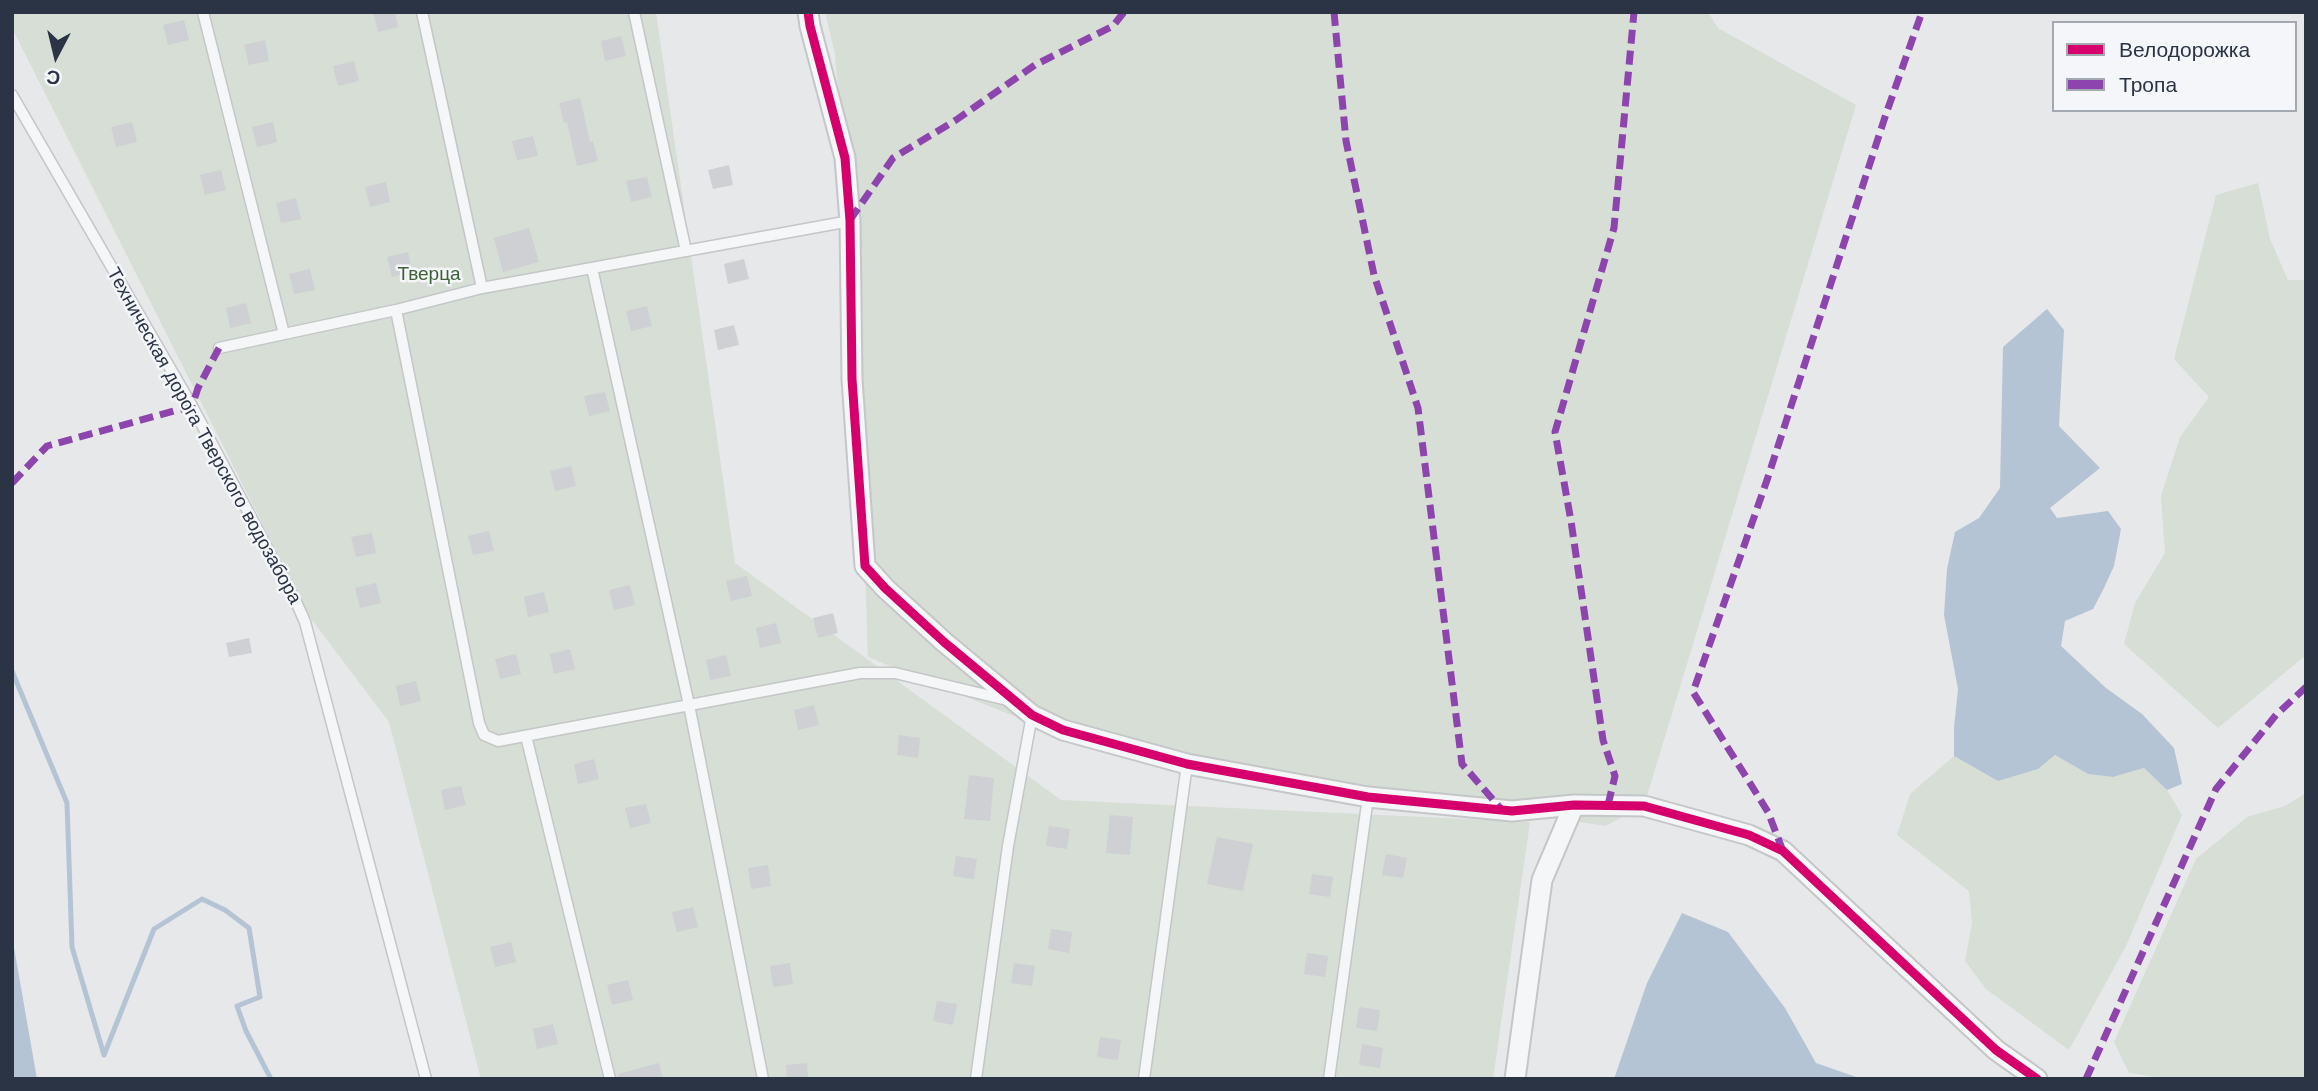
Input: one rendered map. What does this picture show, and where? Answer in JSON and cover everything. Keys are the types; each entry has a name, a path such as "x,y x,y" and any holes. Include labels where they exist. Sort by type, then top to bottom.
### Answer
{"street":[{"path":"808,12 845,158 850,221 852,379 864,566 944,642 1032,715 1063,730 1187,764 1368,797 1512,811 1574,805 1644,806 1749,835 1783,850 1996,1050 2038,1079"},
{"path":"1515,1079 1542,880 1574,805"}],"lane":[{"path":"203,12 284,334"},
{"path":"422,12 482,288"},
{"path":"634,12 686,251"},
{"name":"Техническая дорога Тверского водозабора","path":"12,95 192,406 297,604 308,636 426,1079"},
{"path":"219,348 396,310 482,288 850,221"},
{"path":"592,268 689,705 763,1079"},
{"path":"396,310 479,723 484,735 491,740 526,736 860,673 895,673 1016,702"},
{"path":"976,1079 1008,846 1032,715"},
{"path":"526,736 610,1079"},
{"path":"1144,1079 1187,764"},
{"path":"1329,1079 1368,797"}],"green space":[{"name":"Тверца","path":"12,12 656,12 735,563 1061,800 1530,822 1493,1079 481,1079 389,722 309,616 12,28"},
{"path":"825,12 1708,12 1718,28 1856,105 1644,806 1605,826 1080,743 868,657 857,330 835,54"},
{"path":"2258,183 2270,239 2288,280 2306,280 2306,655 2218,728 2124,644 2135,603 2165,553 2161,496 2180,437 2209,397 2174,359 2216,195"},
{"path":"2055,755 2088,774 2113,777 2144,768 2167,790 2182,815 2126,946 2069,1050 1986,989 1965,961 1972,923 1969,891 1897,835 1910,794 1954,756 1998,781 2038,769"},
{"path":"2306,793 2306,1079 2169,1079 2129,1073 2114,1042 2196,859 2247,817 2285,806"}],"water":[{"path":"2047,309 2064,330 2059,426 2100,468 2050,508 2057,518 2108,511 2121,529 2114,566 2104,588 2093,609 2065,621 2061,646 2106,688 2142,714 2174,748 2182,784 2167,790 2144,768 2113,777 2088,774 2055,755 2038,769 1998,781 1954,756 1958,689 1944,615 1947,569 1955,532 1979,518 2000,488 2003,347"},
{"path":"1682,913 1728,932 1785,1008 1816,1063 1862,1079 1614,1079 1647,983"},
{"path":"12,936 37,1079 12,1079"}],"building":[{"path":"373,12 395,12 398,27 378,32"},
{"path":"184,20 189,40 168,45 163,25"},
{"path":"621,36 626,56 605,61 601,41"},
{"path":"265,40 269,61 249,65 244,45"},
{"path":"354,61 359,81 338,86 333,66"},
{"path":"580,98 590,142 593,141 598,161 577,166 567,122 564,123 559,103"},
{"path":"132,122 137,142 116,147 111,127"},
{"path":"273,122 277,142 257,147 252,127"},
{"path":"533,136 538,156 517,160 512,141"},
{"path":"729,165 733,185 713,189 708,170"},
{"path":"221,170 226,190 205,195 200,175"},
{"path":"647,177 652,197 631,202 626,181"},
{"path":"386,182 390,202 370,207 365,187"},
{"path":"296,198 301,219 281,223 276,203"},
{"path":"529,228 539,262 503,272 494,238"},
{"path":"408,252 412,272 392,277 387,257"},
{"path":"744,259 749,279 728,284 724,264"},
{"path":"310,269 315,290 294,294 289,274"},
{"path":"246,303 251,323 230,328 226,308"},
{"path":"647,306 652,326 631,331 626,311"},
{"path":"734,325 739,345 718,350 714,330"},
{"path":"605,392 610,411 589,416 584,396"},
{"path":"571,466 576,486 555,491 550,471"},
{"path":"489,531 494,551 473,555 468,536"},
{"path":"372,533 376,553 356,557 351,537"},
{"path":"747,576 752,596 731,601 726,581"},
{"path":"376,583 381,603 360,608 355,588"},
{"path":"630,585 635,605 614,610 609,590"},
{"path":"544,592 549,612 528,617 524,597"},
{"path":"833,613 838,633 818,638 813,618"},
{"path":"776,623 781,643 760,648 756,628"},
{"path":"249,638 252,653 229,657 226,643"},
{"path":"570,649 575,669 554,674 550,654"},
{"path":"516,654 521,674 500,679 495,659"},
{"path":"726,655 731,676 710,680 706,660"},
{"path":"416,681 421,701 400,706 396,686"},
{"path":"814,705 819,725 798,730 794,710"},
{"path":"899,735 920,738 918,758 897,755"},
{"path":"594,759 599,779 578,784 574,764"},
{"path":"969,775 994,778 990,821 964,819"},
{"path":"461,786 466,805 445,810 441,790"},
{"path":"646,804 651,823 630,828 625,808"},
{"path":"1110,815 1133,817 1130,855 1106,853"},
{"path":"1049,826 1070,829 1067,849 1046,846"},
{"path":"1217,837 1253,844 1243,891 1207,884"},
{"path":"1386,854 1407,858 1403,878 1382,875"},
{"path":"956,856 977,859 974,879 953,876"},
{"path":"768,865 771,886 751,889 748,868"},
{"path":"1312,874 1333,877 1330,897 1309,894"},
{"path":"693,907 698,927 677,932 672,912"},
{"path":"1051,929 1072,932 1069,953 1048,949"},
{"path":"511,942 516,962 495,967 490,947"},
{"path":"1307,953 1328,956 1325,977 1304,974"},
{"path":"790,963 793,984 773,987 770,966"},
{"path":"1014,963 1035,966 1032,986 1011,983"},
{"path":"628,980 633,1000 612,1005 607,985"},
{"path":"937,1001 957,1004 953,1025 933,1021"},
{"path":"1359,1007 1380,1010 1377,1031 1356,1028"},
{"path":"553,1024 558,1044 537,1049 533,1029"},
{"path":"1100,1037 1121,1040 1118,1060 1097,1057"},
{"path":"1362,1044 1383,1048 1380,1068 1359,1065"},
{"path":"659,1063 663,1079 618,1079 618,1074"},
{"path":"807,1063 808,1079 787,1079 786,1065"}],"waterway":[{"path":"12,671 67,803 72,947 104,1055 154,929 202,899 225,910 249,928 260,997 237,1006 246,1031 271,1079"}],"marked path":[{"path":"850,220 893,158 956,120 1035,65 1113,26 1124,12"},
{"path":"1334,12 1346,141 1374,275 1418,408 1462,764 1502,810"},
{"path":"1608,805 1615,776 1603,740 1571,521 1555,432 1614,228 1634,12"},
{"path":"1783,851 1768,812 1693,692 1767,480 1886,114 1922,12"},
{"path":"12,483 47,446 192,406 198,388 219,348"},
{"path":"2086,1079 2216,789 2276,715 2306,687"}],"cycle path":[{"path":"808,12 845,158 850,221 852,379 865,566 944,642 1032,715 1063,730 1187,764 1368,797 1512,811 1574,805 1644,806 1749,835 1783,851 1996,1050 2037,1079"}]}
